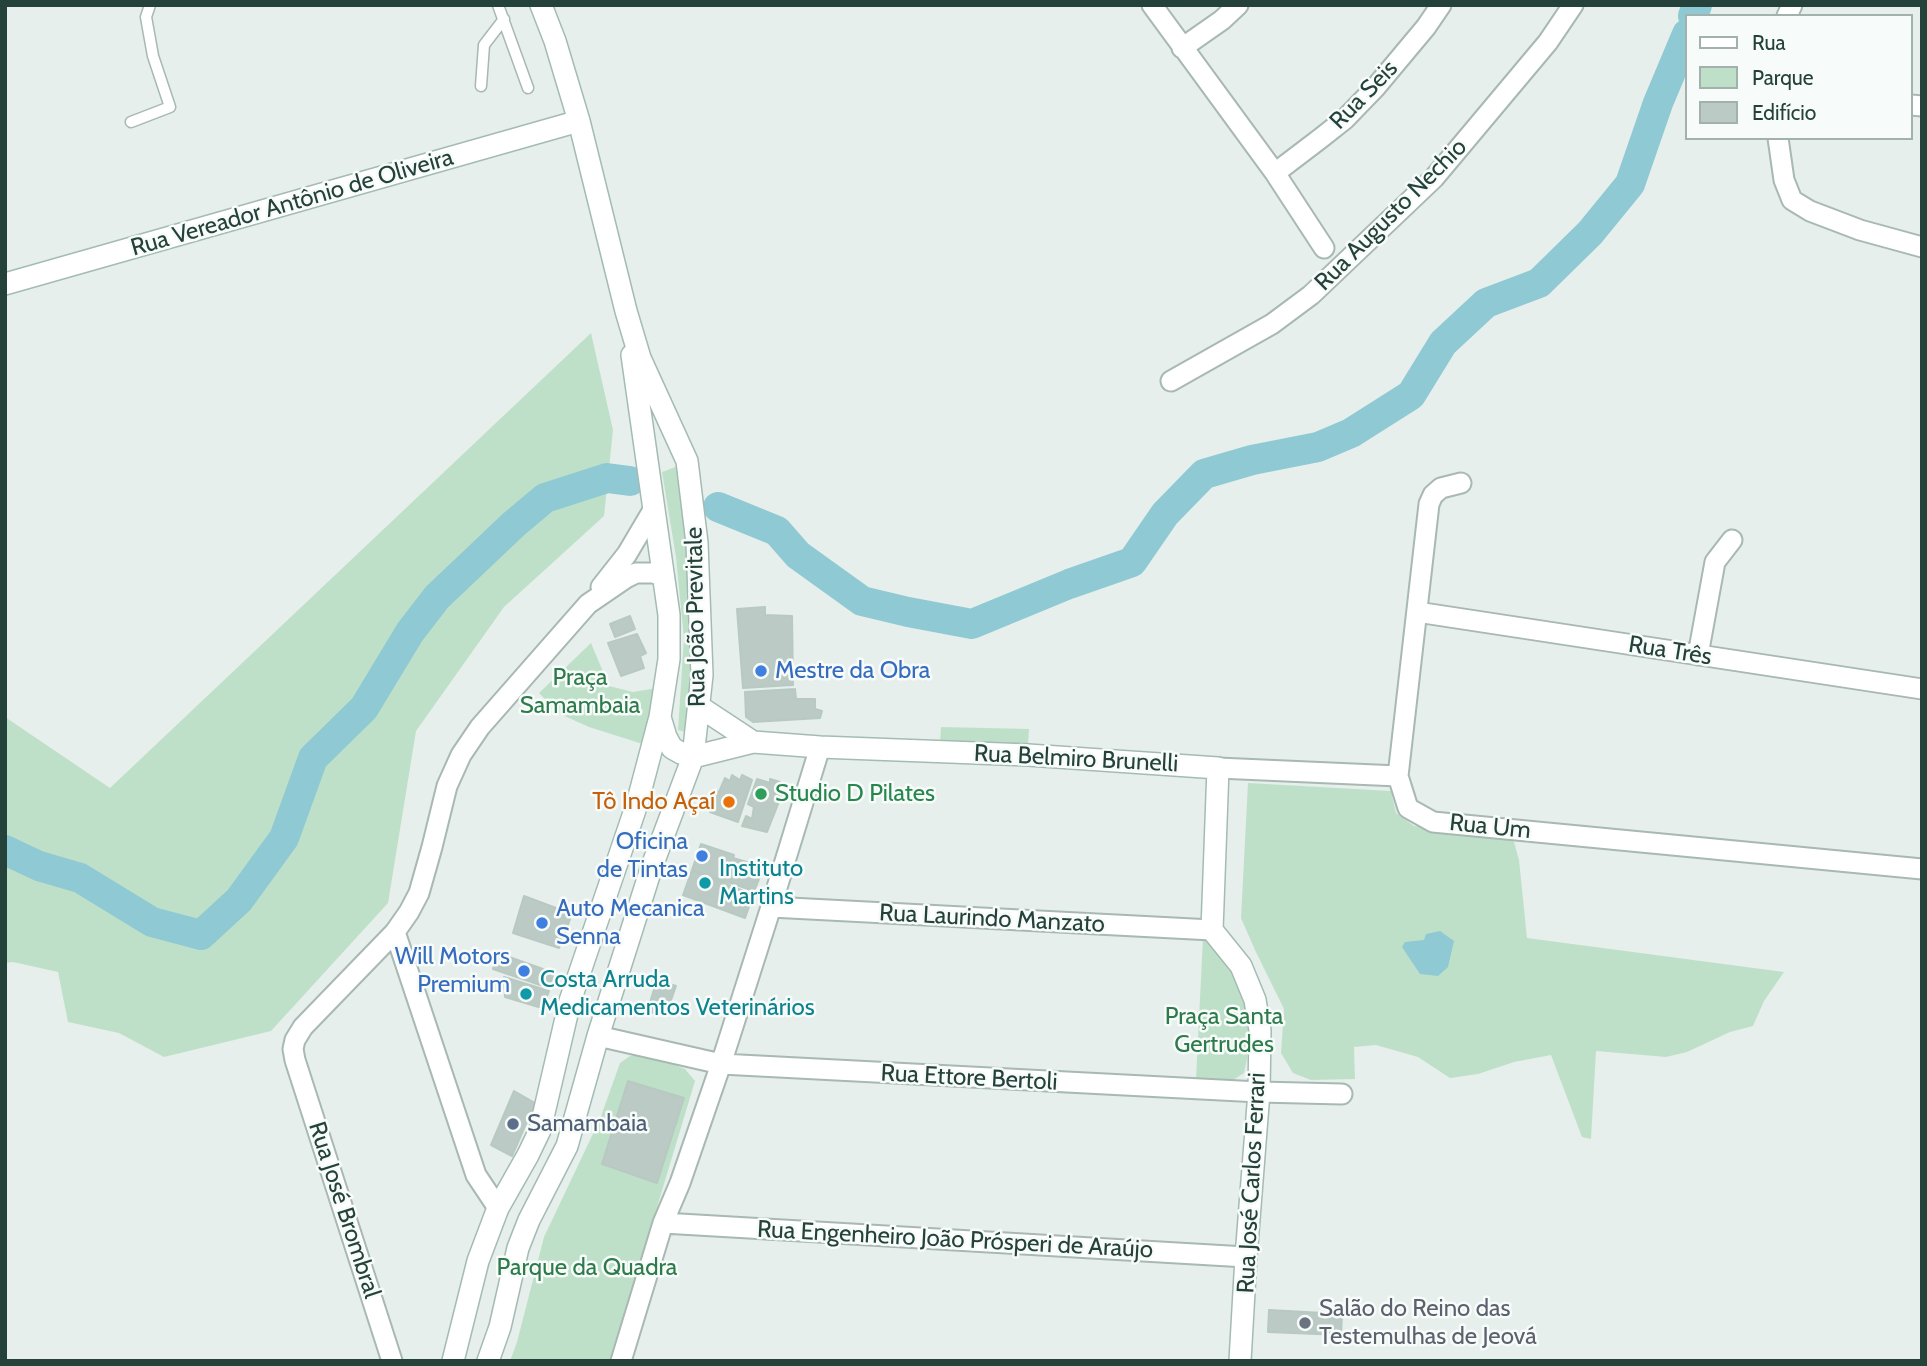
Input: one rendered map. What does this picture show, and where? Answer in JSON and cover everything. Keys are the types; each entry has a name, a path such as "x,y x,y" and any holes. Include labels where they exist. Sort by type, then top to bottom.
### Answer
{"main road":[{"name":"Rua João Previtale","path":"488,1361 500,1327 518,1248 529,1220 567,1146 598,1036 652,866 693,757 702,675 697,543 687,461 640,358 579,121 541,5"},
{"name":"Rua Vereador Antônio de Oliveira","path":"5,285 579,121"},
{"name":"Rua João Previtale","path":"453,1361 478,1261 498,1208 540,1130 570,1001 637,804 660,718 669,659 669,615 626,311"},
{"path":"647,463 666,449 677,452 687,461"},
{"name":"Rua Belmiro Brunelli","path":"700,707 753,742"},
{"path":"660,718 672,748 693,757"},
{"name":"Rua Belmiro Brunelli","path":"693,757 753,742 1028,755 1218,768"},
{"path":"1212,930 1218,768"},
{"name":"Rua José Carlos Ferrari","path":"1212,930 1241,966 1255,1000 1260,1030 1259,1093 1240,1361"}],"street":[{"path":"1152,5 1275,173 1324,248"},
{"path":"1182,48 1222,20 1238,5"},
{"name":"Rua Seis","path":"1275,173 1345,119 1375,88 1441,5"},
{"name":"Rua Augusto Nechio","path":"1171,381 1272,324 1311,295 1434,178 1548,42 1573,5"},
{"path":"1778,140 1784,180 1792,200 1810,211 1860,230 1922,247"},
{"name":"Rua Um","path":"1461,483 1441,488 1433,495 1429,504 1398,776 1408,808 1433,822 1922,869"},
{"name":"Rua João Previtale","path":"587,604 627,554 653,510"},
{"path":"1698,655 1715,562 1732,541"},
{"path":"498,1208 476,1175 395,932 419,893 447,786 461,755 480,727 587,604 636,573 653,573 664,579"},
{"name":"Rua Três","path":"1418,612 1922,689"},
{"path":"621,1361 663,1223 721,1064 820,747"},
{"name":"Rua Belmiro Brunelli","path":"1218,768 1398,776"},
{"name":"Rua Laurindo Manzato","path":"771,907 1212,930"},
{"name":"Rua José Brombral","path":"392,1361 293,1049 303,1027 395,932"},
{"name":"Rua Ettore Bertoli","path":"598,1036 721,1064 1259,1093 1342,1094"},
{"name":"Rua Engenheiro João Prósperi de Araújo","path":"663,1223 1246,1257"}],"lane":[{"path":"131,122 170,107 153,56 146,17 150,5"},
{"path":"498,5 528,88"},
{"path":"481,86 484,45 504,19"}],"green space":[{"path":"591,333 613,430 604,516 504,607 416,731 388,903 271,1031 164,1057 119,1033 68,1022 58,972 13,962 5,963 5,717 110,788"},
{"path":"678,466 692,600 696,669 690,733 678,730 684,638 676,557 662,472"},
{"name":"Praça Samambaia","path":"591,643 609,686 633,692 657,688 649,746 589,727 560,714 539,693"},
{"path":"941,727 1029,729 1028,746 940,744"},
{"path":"1248,783 1391,791 1396,813 1414,826 1503,833 1514,842 1519,860 1527,938 1784,972 1764,1001 1753,1026 1730,1032 1687,1052 1666,1057 1596,1051 1591,1139 1582,1137 1551,1055 1514,1062 1478,1074 1450,1078 1418,1057 1376,1045 1354,1047 1355,1079 1311,1080 1293,1073 1281,1053 1284,1009 1241,918"},
{"name":"Praça Santa Gertrudes","path":"1203,938 1214,941 1247,988 1247,1059 1244,1073 1233,1080 1196,1079"},
{"name":"Parque da Quadra","path":"647,1054 685,1069 695,1081 613,1361 510,1361 544,1237 600,1119 620,1063 630,1056"}],"water":[{"path":"1440,931 1454,941 1448,967 1438,976 1420,974 1402,947 1405,942 1424,940 1426,934"}],"building":[{"path":"765,607 765,615 792,616 793,685 743,688 737,609"},
{"path":"630,616 635,629 615,637 610,624"},
{"path":"637,634 646,653 640,656 644,668 621,676 608,643"},
{"path":"795,689 796,699 815,699 815,709 822,711 820,718 753,722 746,717 745,692"},
{"name":"Tô Indo Açaí","path":"732,775 740,780 742,775 752,780 738,822 710,812 716,791 719,792 725,778 730,781"},
{"path":"757,779 770,783 770,779 780,782 778,791 782,794 767,832 742,826 746,816 752,819 754,807 748,804"},
{"path":"701,844 734,855 733,858 764,867 754,891 692,870"},
{"name":"Instituto Martins","path":"692,870 753,895 745,918 683,895"},
{"name":"Auto Mecanica Senna","path":"524,896 572,914 559,948 513,933"},
{"name":"Will Motors Premium","path":"498,953 554,973 549,988 493,969"},
{"name":"Costa Arruda Medicamentos Veterinários","path":"504,977 549,991 542,1008 505,997"},
{"path":"657,980 676,986 670,1003 665,1002 662,1014 647,1012"},
{"path":"628,1081 684,1098 657,1183 602,1164"},
{"name":"Samambaia","path":"514,1091 535,1103 512,1156 491,1145"},
{"name":"Salão do Reino das Testemulhas de Jeová","path":"1269,1310 1342,1314 1341,1335 1268,1332"}],"waterway":[{"path":"1694,14 1697,5"},
{"path":"718,507 777,531 798,555 862,601 972,624 1069,584 1132,562 1165,514 1204,474 1252,460 1318,447 1351,433 1411,395 1443,343 1486,303 1539,283 1590,233 1630,184 1658,103 1686,36"},
{"path":"5,850 39,866 80,878 152,922 201,935 239,900 284,838 313,758 364,708 410,632 437,597 545,498 607,478 630,481"}],"place":[{"name":"Mestre da Obra","path":"761,671"},
{"name":"Studio D Pilates","path":"761,794"},
{"name":"Tô Indo Açaí","path":"729,802"},
{"name":"Oficina de Tintas","path":"702,856"},
{"name":"Instituto Martins","path":"705,883"},
{"name":"Auto Mecanica Senna","path":"542,923"},
{"name":"Will Motors Premium","path":"524,971"},
{"name":"Costa Arruda Medicamentos Veterinários","path":"526,994"},
{"name":"Samambaia","path":"513,1124"},
{"name":"Salão do Reino das Testemulhas de Jeová","path":"1305,1323"}]}
